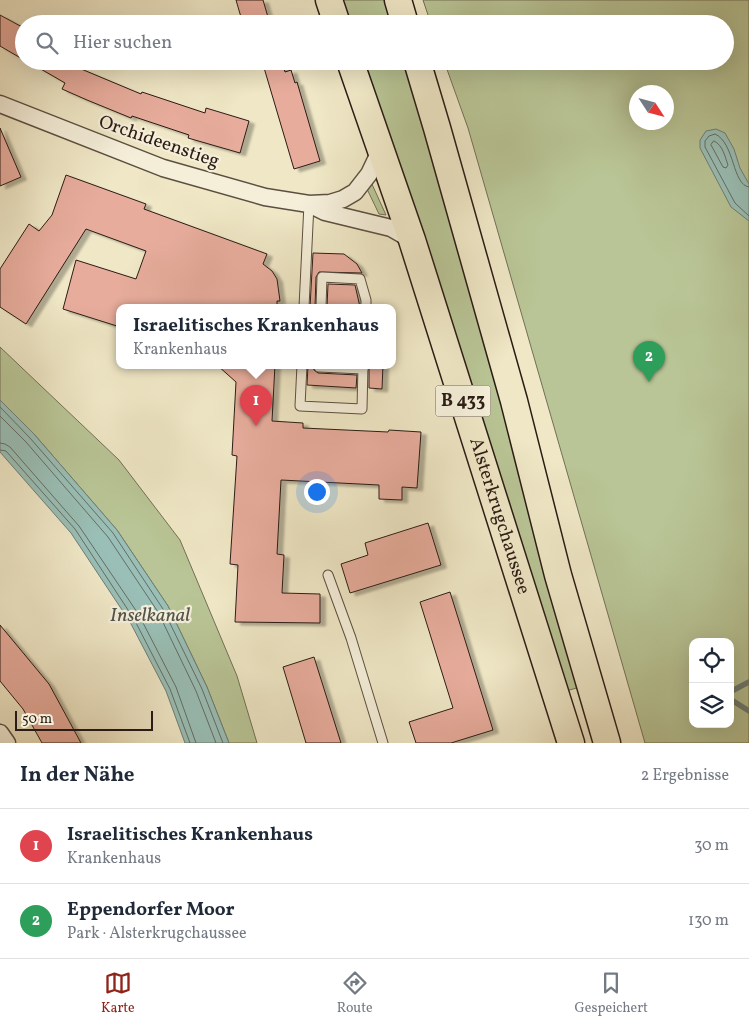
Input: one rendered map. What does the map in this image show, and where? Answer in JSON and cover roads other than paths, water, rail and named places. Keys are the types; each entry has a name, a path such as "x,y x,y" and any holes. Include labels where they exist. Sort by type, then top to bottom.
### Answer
{"main road":[{"path":"329,0 334,15"},
{"path":"398,0 402,15"},
{"name":"Alsterkrugchaussee","path":"353,70 412,240 570,743"},
{"name":"Alsterkrugchaussee","path":"420,70 438,128 514,401 558,575 607,743"}],"street":[{"name":"Orchideenstieg","path":"0,104 163,168 265,197 309,204 330,203 354,192 369,174 381,149"},
{"name":"Orchideenstieg","path":"309,204 325,212 391,228 412,240"},
{"path":"0,733 7,743"}],"lane":[{"path":"304,304 309,204"},
{"path":"321,304 322,277 360,280 366,304"},
{"path":"302,369 300,406 362,410 363,369"},
{"path":"328,575 351,638 383,743"}],"water":[{"path":"716,129 725,133 749,184 749,221 731,207 700,148 700,140 706,131"},
{"name":"Inselkanal","path":"0,400 34,434 117,530 168,606 207,687 229,743 185,743 166,691 130,622 71,533 0,452"}],"waterway":[{"path":"734,690 749,682"},
{"path":"734,702 749,711"}],"place":[{"name":"Eppendorfer Moor","path":"649,382"},
{"name":"Israelitisches Krankenhaus","path":"256,426"}]}
